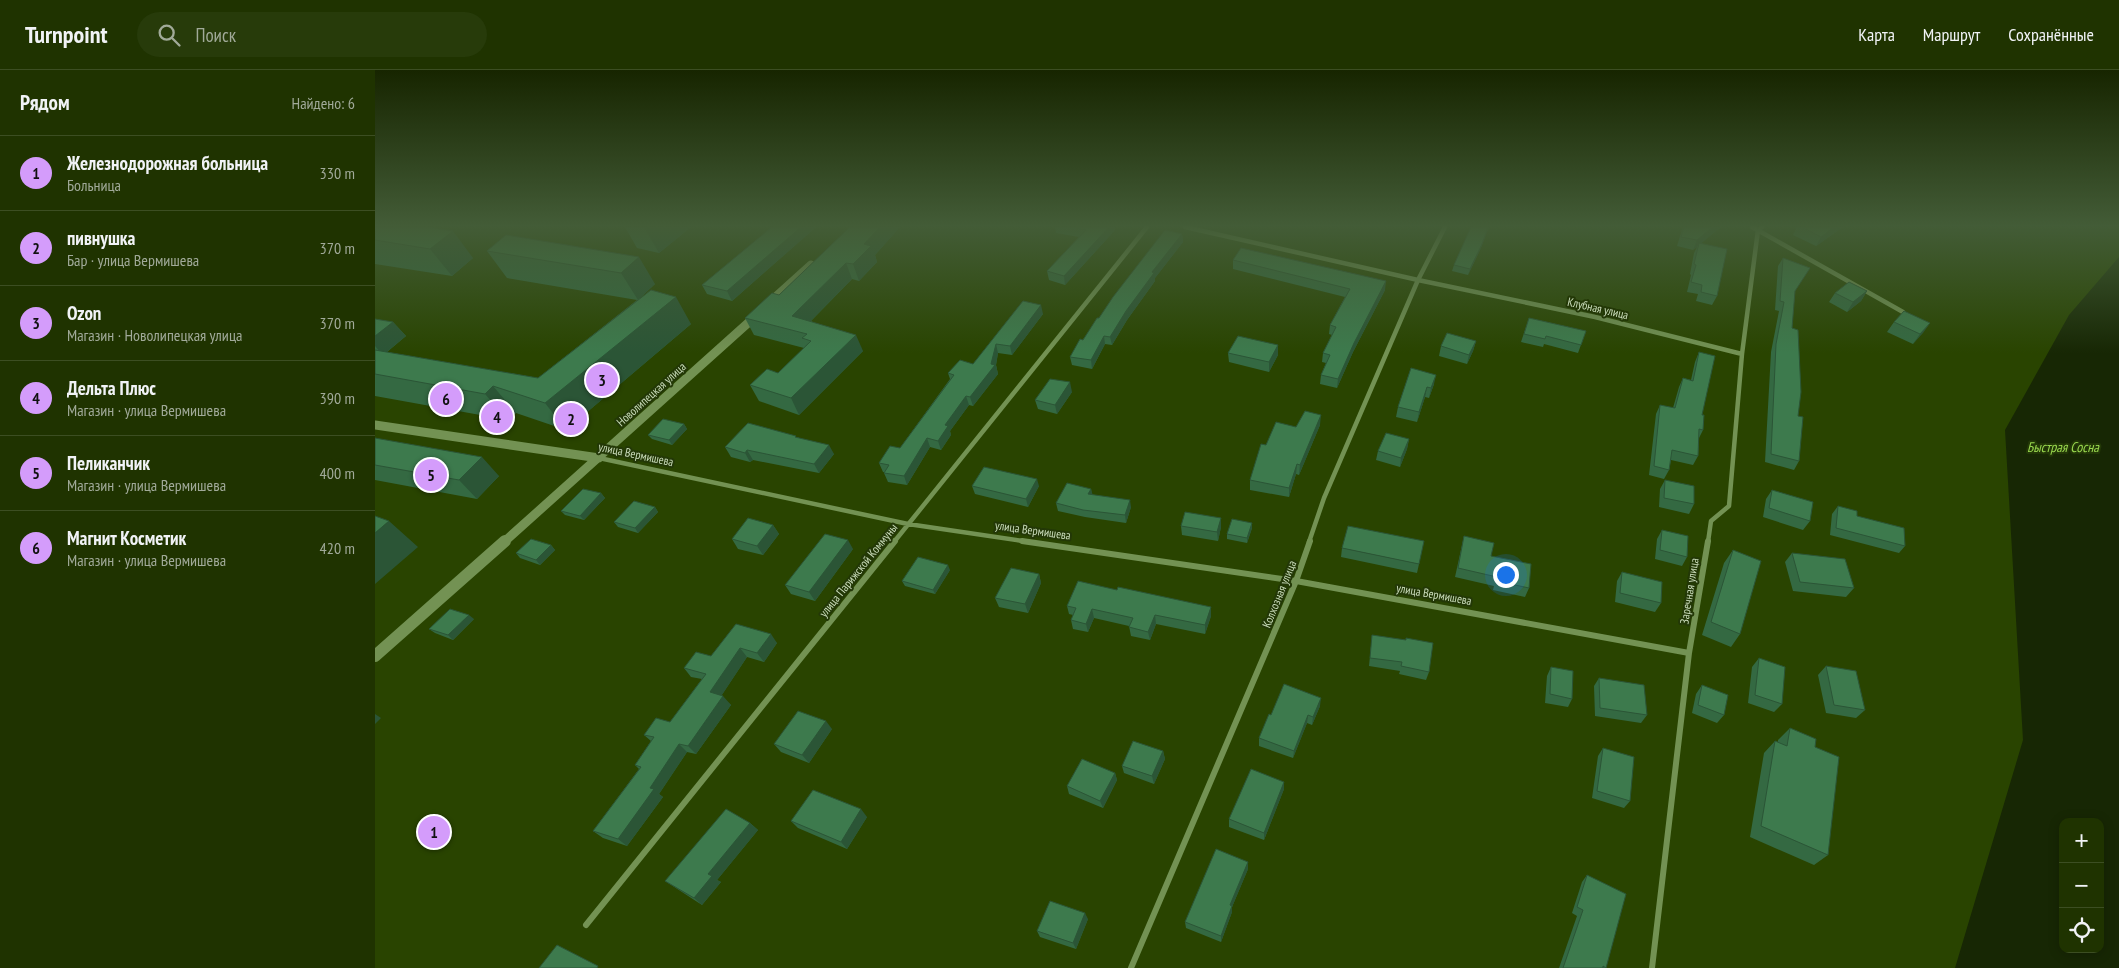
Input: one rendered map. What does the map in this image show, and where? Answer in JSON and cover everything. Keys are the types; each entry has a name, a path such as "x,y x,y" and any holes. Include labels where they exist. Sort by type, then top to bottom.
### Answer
{"street":[{"name":"Новолипецкая улица","path":"375,656 599,458 807,269"},
{"name":"улица Парижской Коммуны","path":"586,925 1113,269"},
{"name":"Клубная улица","path":"1369,269 1595,317 1742,354"},
{"name":"Колхозная улица","path":"1131,968 1296,582 1324,498 1424,269"},
{"name":"Заречная улица","path":"1652,968 1689,653 1711,521 1729,506 1742,354 1752,269"},
{"path":"1828,269 1903,312"},
{"name":"улица Вермишева","path":"375,425 599,458 908,524 1296,582 1689,653"}],"water":[{"name":"Быстрая Сосна","path":"2109,269 2119,269 2119,968 1955,968 2023,740 2005,430 2069,315"}],"building":[{"path":"596,269 626,269 621,273"},
{"path":"721,269 753,269 727,291 702,285"},
{"path":"806,269 840,269 792,316 856,335 791,398 750,385 767,369 778,373 811,341 802,338 807,334 745,318 772,293 779,295"},
{"path":"1049,269 1071,269 1064,276 1047,271"},
{"path":"1135,269 1154,269 1152,272 1154,273 1126,311 1110,337 1104,336 1091,360 1070,357 1080,339 1083,340"},
{"path":"1269,269 1333,269 1386,281 1338,379 1321,375 1330,355 1323,353 1336,327 1330,325 1350,289"},
{"path":"1695,269 1723,269 1717,296 1701,292 1702,285 1691,282"},
{"path":"1782,269 1809,269 1795,291 1792,328 1798,330 1801,392 1798,416 1803,417 1799,461 1771,454 1776,344 1784,302 1780,301"},
{"path":"1849,282 1867,291 1853,302 1835,293"},
{"path":"651,290 676,297 545,403 493,386 485,394 375,374 375,350 538,378"},
{"path":"1023,301 1041,305 1010,346 996,344 991,364 995,365 970,397 966,396 945,425 948,426 938,441 927,438 904,476 884,473 889,465 879,463 890,446 900,448 954,375 948,373 960,360 973,364"},
{"path":"1904,311 1930,323 1920,334 1894,322"},
{"path":"1529,318 1586,331 1581,345 1546,336 1545,339 1524,334"},
{"path":"375,319 393,322 375,336"},
{"path":"1447,333 1476,341 1469,355 1441,346"},
{"path":"1238,336 1278,345 1269,362 1228,353"},
{"path":"1699,352 1715,356 1702,415 1704,415 1703,430 1699,429 1698,456 1672,450 1669,470 1654,466 1660,405 1675,408 1683,378 1693,381"},
{"path":"1411,368 1436,375 1431,388 1427,387 1419,412 1398,407"},
{"path":"1050,379 1070,382 1055,405 1035,400"},
{"path":"1305,411 1321,415 1300,465 1297,464 1289,488 1250,480 1261,444 1266,445 1276,422 1296,427"},
{"path":"663,419 684,424 669,440 648,435"},
{"path":"748,423 829,445 814,464 747,450 745,453 725,447"},
{"path":"1386,433 1409,439 1401,458 1378,451"},
{"path":"375,438 482,457 459,480 375,465"},
{"path":"984,467 1037,479 1026,499 972,486"},
{"path":"1665,480 1694,486 1694,504 1664,498"},
{"path":"1067,483 1091,489 1088,494 1130,500 1125,515 1083,510 1056,503"},
{"path":"583,489 601,493 580,516 561,511"},
{"path":"1772,490 1813,502 1810,521 1769,508"},
{"path":"634,501 655,507 635,528 614,522"},
{"path":"1838,506 1857,511 1857,516 1904,528 1905,546 1836,528"},
{"path":"1185,512 1221,518 1217,532 1181,526"},
{"path":"375,516 389,521 375,533"},
{"path":"748,518 773,525 757,546 732,539"},
{"path":"1232,519 1252,523 1247,538 1227,534"},
{"path":"1348,526 1424,541 1419,564 1342,548"},
{"path":"1662,530 1688,536 1687,557 1660,550"},
{"path":"825,534 848,540 809,592 785,585"},
{"path":"1464,536 1494,543 1491,556 1531,564 1529,588 1496,581 1497,577 1458,568"},
{"path":"531,539 551,545 536,560 516,553"},
{"path":"1733,550 1761,561 1740,634 1711,622"},
{"path":"1792,553 1845,559 1854,588 1800,582"},
{"path":"918,557 948,565 933,590 902,581"},
{"path":"1011,568 1039,574 1025,604 995,598"},
{"path":"1622,572 1662,582 1661,603 1620,593"},
{"path":"1078,581 1117,590 1118,587 1211,607 1205,625 1155,615 1148,632 1129,627 1133,618 1092,609 1086,624 1071,620 1076,608 1067,606"},
{"path":"450,609 469,615 448,635 429,629"},
{"path":"736,624 771,634 757,653 740,648 710,692 723,696 688,746 679,744 650,788 654,789 618,839 593,831 641,767 635,765 654,737 644,735 656,718 670,722 706,674 684,668 696,652 711,656"},
{"path":"1372,635 1433,643 1429,672 1401,666 1402,662 1370,658"},
{"path":"1759,658 1785,667 1782,704 1755,695"},
{"path":"1826,666 1856,671 1865,710 1834,705"},
{"path":"1551,667 1573,671 1572,699 1550,694"},
{"path":"1599,678 1644,685 1647,715 1600,708"},
{"path":"1284,684 1321,698 1313,717 1308,715 1294,751 1259,738"},
{"path":"1702,685 1728,695 1724,715 1698,705"},
{"path":"798,711 826,721 802,755 774,744"},
{"path":"1790,728 1816,739 1815,747 1839,757 1828,855 1761,826 1775,741 1787,746"},
{"path":"1133,741 1163,751 1152,776 1122,766"},
{"path":"1603,748 1634,757 1630,801 1597,791"},
{"path":"1082,759 1115,773 1100,801 1067,786"},
{"path":"1251,769 1284,782 1264,833 1229,819"},
{"path":"813,790 861,809 841,842 791,821"},
{"path":"726,809 750,823 708,874 712,876 694,898 665,881"},
{"path":"1216,849 1248,862 1230,905 1232,906 1221,936 1185,922"},
{"path":"1587,875 1626,894 1606,968 1603,966 1603,968 1563,968 1583,910 1577,907"},
{"path":"1050,901 1085,913 1073,943 1037,931"},
{"path":"557,945 598,966 597,968 539,968"}],"place":[{"name":"Ozon","path":"602,380"},
{"name":"Магнит Косметик","path":"446,399"},
{"name":"Дельта Плюс","path":"497,417"},
{"name":"пивнушка","path":"571,419"},
{"name":"Пеликанчик","path":"431,475"},
{"name":"Железнодорожная больница","path":"434,832"}]}
